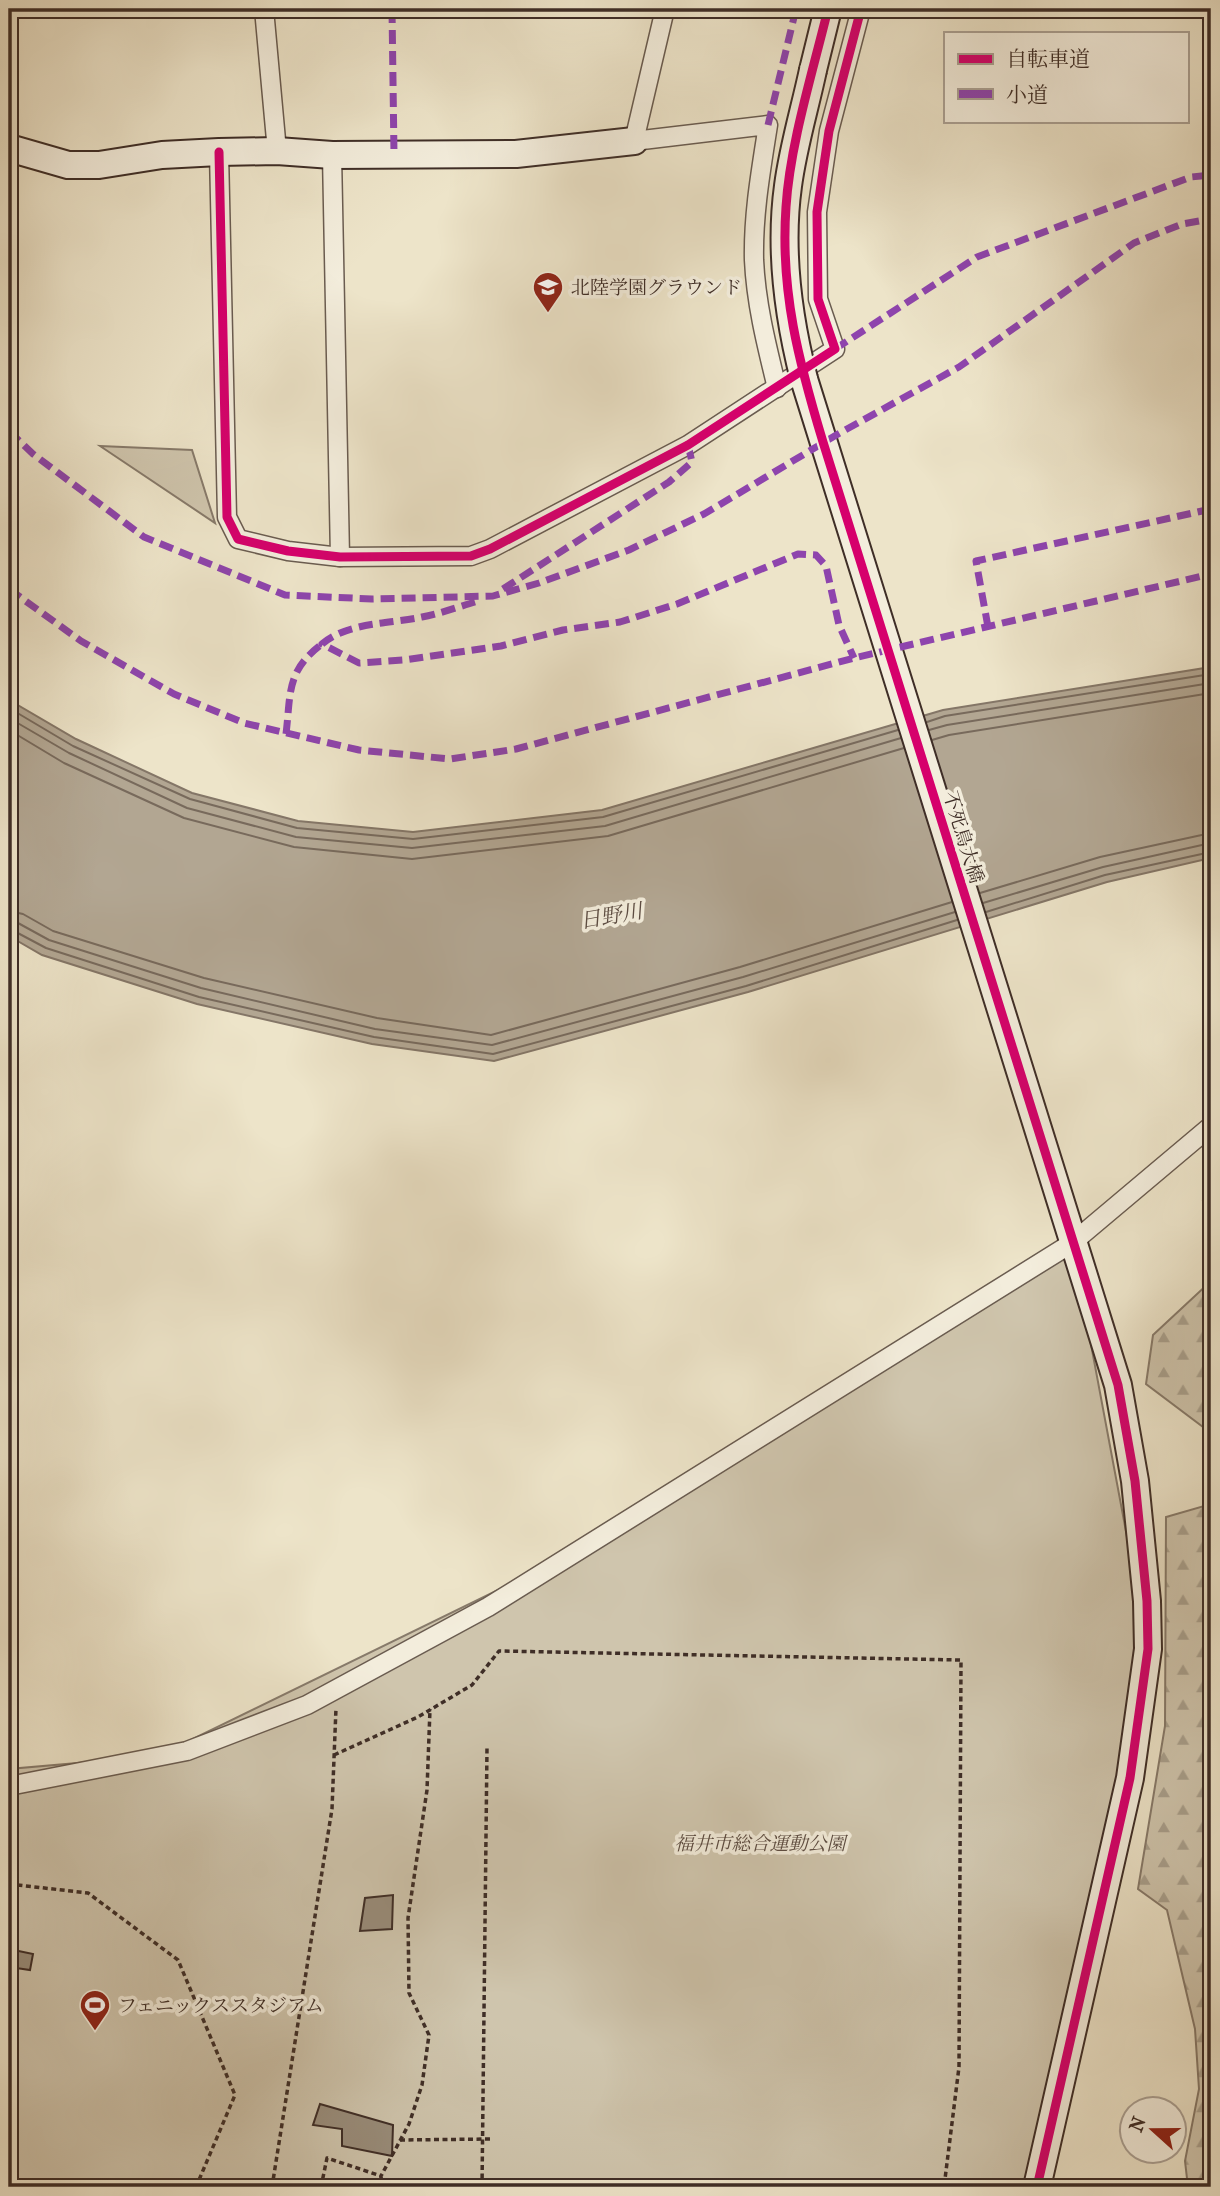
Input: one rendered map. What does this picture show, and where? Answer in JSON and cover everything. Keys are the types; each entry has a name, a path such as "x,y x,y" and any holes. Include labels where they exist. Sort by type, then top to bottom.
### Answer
{"street":[{"path":"264,9 278,150"},
{"path":"634,141 665,9"},
{"name":"不死鳥大橋","path":"828,9 788,184 785,267 796,346 823,442 1118,1385 1135,1482 1147,1601 1148,1649 1130,1778 1037,2187"},
{"path":"219,152 227,517 238,539 288,551 340,557 471,556 490,550 688,445 835,349 818,299 817,212 829,131 861,9"},
{"path":"9,148 68,165 99,165 162,155 278,150 332,155 516,154 768,125 756,202 754,261 763,332 777,388"},
{"path":"332,155 340,557"},
{"path":"9,1786 187,1751 307,1705 488,1607 1072,1242 1211,1126"}],"path":[{"path":"334,1755 430,1709 472,1685 499,1651 961,1660 959,2067 944,2187"},
{"path":"272,2187 332,1809 337,1689"},
{"path":"382,2187 382,2176 409,2124 422,2085 429,2035 409,1993 408,1918 427,1790 430,1709"},
{"path":"482,2187 487,1748"},
{"path":"9,1884 88,1894 178,1960 234,2095 196,2187"},
{"path":"400,2140 490,2139"},
{"path":"321,2187 327,2158 382,2176"}],"green space":[{"path":"100,446 192,450 215,523"},
{"path":"1203,1201 1211,1201 1211,1252"},
{"name":"福井市総合運動公園","path":"1072,1243 1148,1649 1037,2187 9,2187 9,1769 158,1756 576,1552"},
{"path":"1211,1281 1211,1433 1146,1384 1153,1335"},
{"path":"1211,1504 1211,2187 1188,2187 1185,2164 1188,2164 1188,2146 1199,2089 1195,2029 1167,1910 1138,1889 1165,1726 1166,1517"}],"water":[{"name":"日野川","path":"1211,667 1211,858 1107,882 748,992 494,1061 372,1044 197,1004 42,955 9,936 9,700 76,739 192,793 298,821 413,832 602,810 943,710"}],"building":[{"path":"393,1895 392,1929 360,1931 365,1898"},
{"path":"9,1949 33,1954 30,1970 9,1967"},
{"path":"320,2104 393,2125 392,2156 342,2146 342,2129 313,2125"}],"marked path":[{"path":"264,10 277,9"},
{"path":"392,9 394,154"},
{"path":"768,125 796,9"},
{"path":"835,349 977,257 1191,177 1211,175"},
{"path":"9,431 33,454 144,537 285,595 372,599 493,596 539,583 629,550 704,514 838,434 959,367 1134,243 1182,224 1211,219"},
{"path":"503,589 669,482 692,462 688,445"},
{"path":"988,627 976,561 1211,509"},
{"path":"475,602 428,616 344,631 322,644 359,663 404,660 501,646 563,630 620,622 677,604 798,554 816,555 826,566 839,625 854,658"},
{"path":"9,589 81,641 174,694 244,723 359,750 450,759 516,749 854,658 1211,574"},
{"path":"286,734 292,684 302,664 322,644"}],"cycle path":[{"path":"828,9 803,108 788,183 786,268 793,326 823,442 1118,1385 1135,1481 1147,1601 1148,1649 1130,1778 1037,2187"},
{"path":"219,152 227,517 238,539 288,551 340,557 471,556 490,549 688,445 835,349 818,299 817,212 829,131 861,9"}],"place":[{"name":"北陸学園グラウンド","path":"548,314"},
{"name":"フェニックススタジアム","path":"95,2032"}]}
